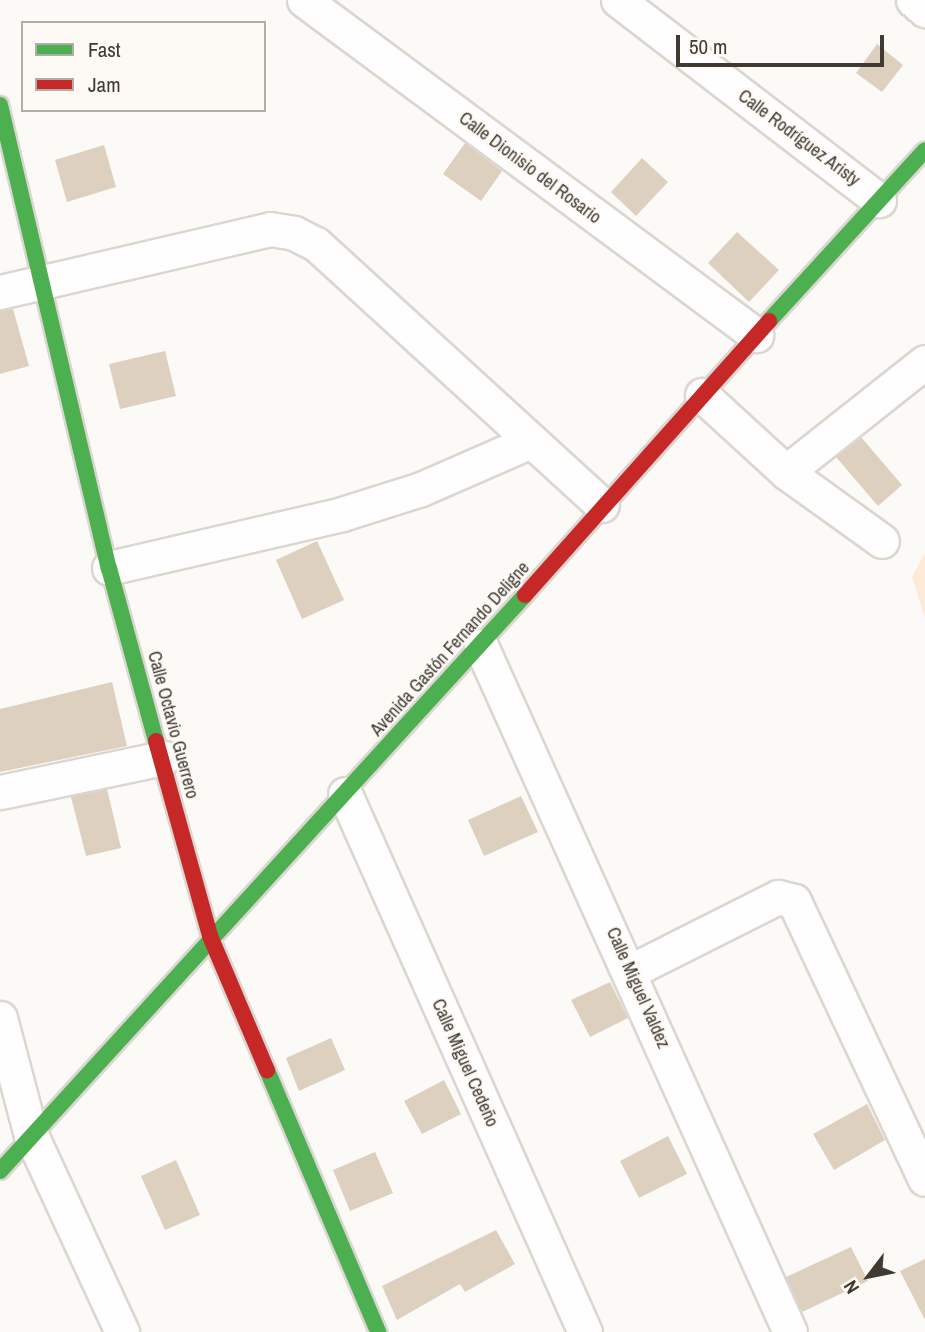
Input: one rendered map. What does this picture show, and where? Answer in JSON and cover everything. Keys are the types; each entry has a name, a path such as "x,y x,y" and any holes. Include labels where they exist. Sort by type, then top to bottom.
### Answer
{"street":[{"name":"Calle Dionisio del Rosario","path":"304,0 756,335"},
{"name":"Calle Rodríguez Aristy","path":"618,0 879,200"},
{"path":"913,0 925,10"},
{"name":"Calle Octavio Guerrero","path":"0,106 109,568 211,936 379,1332"},
{"name":"Avenida Gastón Fernando Deligne","path":"0,1171 211,936 481,646 602,505 879,200 920,167"},
{"path":"0,292 270,229 293,233 316,244 602,505"},
{"path":"786,472 925,362"},
{"path":"702,395 786,472 882,541"},
{"path":"109,568 342,514 421,489 531,440"},
{"name":"Calle Miguel Valdez","path":"481,646 631,971 790,1332"},
{"path":"0,792 163,758"},
{"name":"Calle Miguel Cedeño","path":"345,794 585,1332"},
{"path":"631,971 778,897 794,901 925,1179"},
{"path":"0,1018 31,1135 122,1332"}],"shaded area":[{"path":"925,553 925,618 912,577"}],"building":[{"path":"877,44 903,65 882,92 856,73"},
{"path":"465,143 502,171 481,201 443,174"},
{"path":"104,145 116,187 67,202 55,160"},
{"path":"642,158 668,182 636,216 611,192"},
{"path":"737,232 779,270 749,302 708,263"},
{"path":"13,309 29,366 0,374 0,311"},
{"path":"165,351 176,396 120,409 109,364"},
{"path":"861,437 902,485 878,506 836,457"},
{"path":"317,541 344,600 302,619 276,560"},
{"path":"112,682 127,746 0,772 0,709"},
{"path":"107,789 121,848 86,856 71,797"},
{"path":"521,796 538,832 484,856 468,820"},
{"path":"610,982 628,1018 590,1037 571,1000"},
{"path":"331,1038 345,1070 299,1091 286,1058"},
{"path":"444,1080 461,1114 422,1134 404,1101"},
{"path":"867,1104 885,1140 834,1170 813,1134"},
{"path":"668,1136 687,1174 639,1198 620,1161"},
{"path":"375,1152 393,1193 350,1211 333,1170"},
{"path":"176,1160 200,1215 165,1230 141,1176"},
{"path":"496,1230 515,1264 465,1292 460,1284 397,1320 382,1286"},
{"path":"851,1247 868,1281 802,1312 786,1277"},
{"path":"925,1259 925,1320 900,1271"}],"traffic: fast":[{"path":"0,105 109,568 156,741"},
{"path":"769,321 925,150"},
{"path":"0,1171 525,595"},
{"path":"267,1070 378,1332"}],"traffic: jam":[{"path":"525,595 769,321"},
{"path":"156,741 210,936 267,1070"}]}
